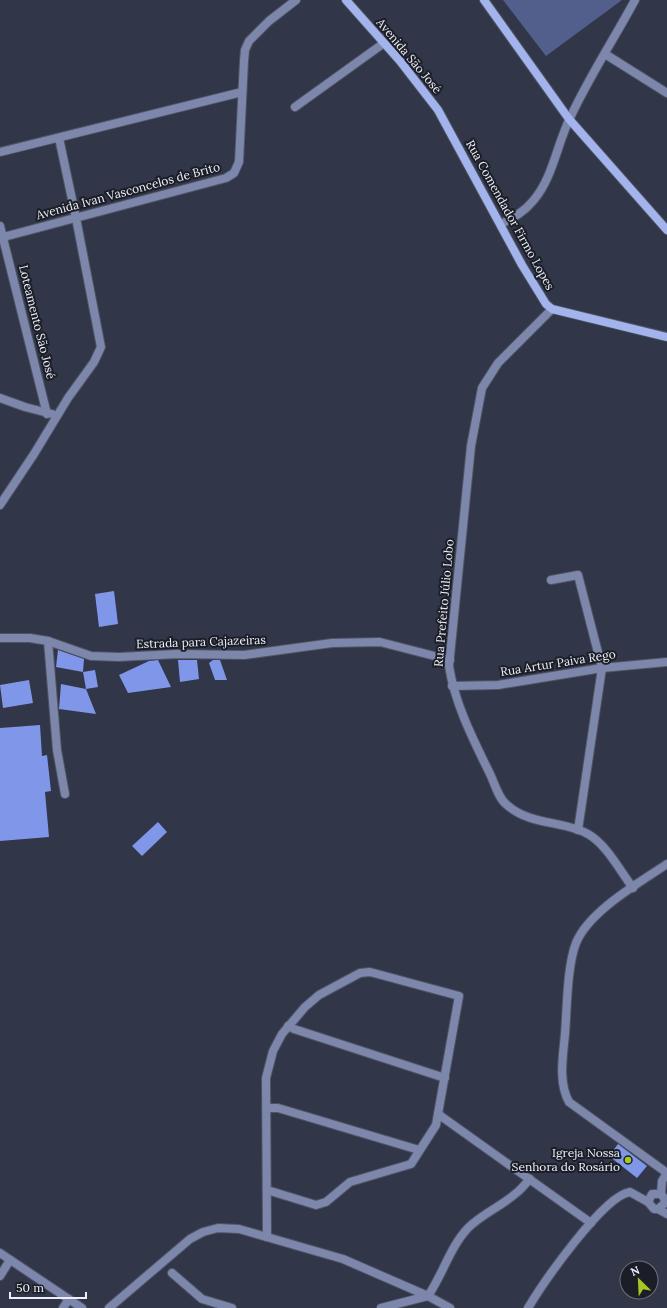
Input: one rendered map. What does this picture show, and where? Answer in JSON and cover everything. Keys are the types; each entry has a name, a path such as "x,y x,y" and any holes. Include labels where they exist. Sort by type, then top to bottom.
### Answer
{"street":[{"name":"Avenida Ivan Vasconcelos de Brito","path":"2,237 226,178 234,173 239,162 244,61 247,45 270,21 296,0"},
{"name":"Avenida São José","path":"346,0 400,61 438,110"},
{"path":"484,0 569,119 667,230"},
{"path":"501,224 521,213 534,201 560,147 569,119 635,0"},
{"path":"295,107 384,43"},
{"path":"605,54 667,93"},
{"path":"0,152 242,92"},
{"name":"Rua Comendador Firmo Lopes","path":"438,110 538,291 546,304 552,309"},
{"path":"0,505 34,454 57,415 94,362 101,347 59,138"},
{"name":"Loteamento São José","path":"0,226 48,414"},
{"path":"552,309 667,337"},
{"name":"Rua Prefeito Júlio Lobo","path":"552,309 498,363 482,388 471,446 449,666 452,686 470,732 506,805 530,819 578,830 590,835 603,847 633,888"},
{"path":"0,398 48,414 57,415"},
{"path":"551,580 578,575 602,668 578,830"},
{"name":"Estrada para Cajazeiras","path":"0,638 30,638 48,642 90,656 119,657 177,654 244,655 332,643 380,642 450,660"},
{"path":"48,642 57,750 65,794"},
{"name":"Rua Artur Paiva Rego","path":"452,686 498,685 602,668 667,662"},
{"path":"658,1209 666,1203 661,1194 662,1181 667,1173 569,1102 564,1094 562,1072 569,981 576,944 582,932 606,907 667,864"},
{"path":"267,1190 316,1205 326,1202 350,1182 410,1164 436,1125 459,996 370,972 360,973 319,994 304,1006 288,1026 277,1042 270,1060 266,1078 267,1237"},
{"path":"288,1026 294,1030 445,1078"},
{"path":"267,1108 278,1108 419,1150"},
{"path":"438,1114 591,1223"},
{"path":"381,1308 428,1296 440,1278 459,1238 470,1226 488,1211 516,1194 530,1179"},
{"path":"528,1308 555,1268 591,1223 612,1202 626,1192 630,1192 648,1202 654,1209 658,1209 667,1214"},
{"path":"648,1202 652,1194 661,1194"},
{"path":"109,1308 190,1239 203,1232 218,1228 239,1229 344,1259 428,1296 450,1308"},
{"path":"0,1253 82,1308"},
{"path":"0,1276 10,1260"},
{"path":"172,1273 202,1300 232,1308"},
{"path":"63,1308 68,1299"}],"shaded area":[{"path":"503,0 622,0 546,56"}],"building":[{"path":"114,591 118,624 99,627 95,594"},
{"path":"58,650 84,659 83,672 56,667"},
{"path":"158,660 171,687 128,693 119,675 149,661"},
{"path":"178,660 197,660 199,679 180,682"},
{"path":"213,660 220,660 227,680 215,680 209,663"},
{"path":"95,670 98,687 86,689 83,672"},
{"path":"29,680 33,703 3,708 0,685"},
{"path":"61,684 86,689 96,714 59,709"},
{"path":"40,725 42,756 47,755 51,791 45,792 49,837 0,841 0,728"},
{"path":"158,822 167,832 142,856 132,846"},
{"name":"Igreja Nossa Senhora do Rosário","path":"618,1144 647,1166 637,1178 609,1156"}],"place":[{"name":"Igreja Nossa Senhora do Rosário","path":"628,1160"}]}
